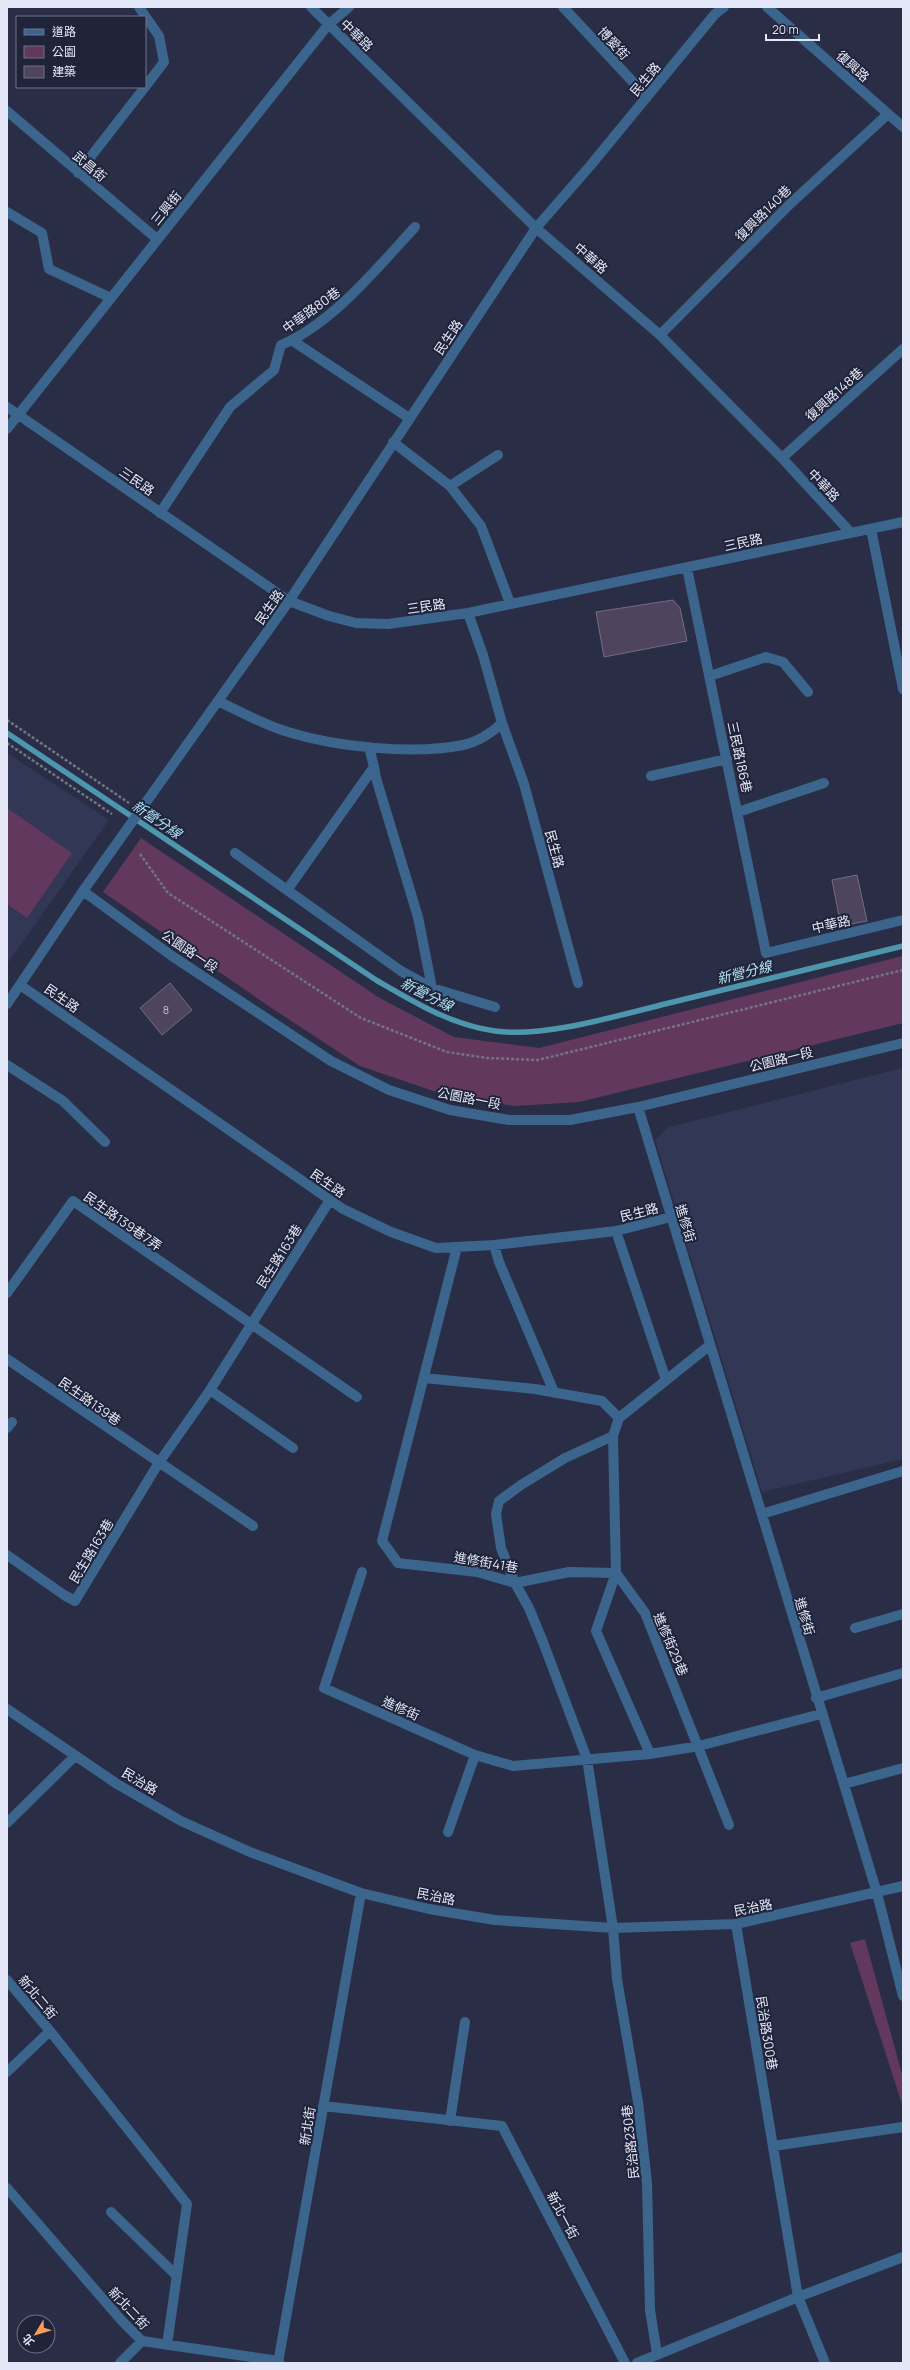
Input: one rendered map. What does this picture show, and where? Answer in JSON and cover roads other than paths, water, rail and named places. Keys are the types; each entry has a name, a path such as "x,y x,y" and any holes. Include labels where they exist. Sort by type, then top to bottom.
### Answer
{"street":[{"path":"139,7 145,16"},
{"name":"中華路","path":"310,7 536,228 660,335 782,458 851,533"},
{"name":"三興街","path":"7,429 328,25 349,7"},
{"name":"博愛街","path":"562,7 647,97"},
{"name":"民生路","path":"7,1004 83,891 289,601 536,228 715,14 724,7"},
{"name":"復興路","path":"767,7 903,128"},
{"path":"146,17 159,36 164,62 146,86"},
{"path":"78,173 144,88"},
{"name":"武昌街","path":"7,111 157,239"},
{"name":"復興路140巷","path":"660,335 790,204 888,114"},
{"path":"7,212 42,233 49,269 111,298"},
{"name":"中華路80巷","path":"160,513 230,408 274,370 282,345 293,341 348,299 415,227"},
{"path":"293,341 409,418"},
{"name":"復興路148巷","path":"782,458 903,349"},
{"name":"三民路","path":"7,407 289,601 329,616 356,623 388,624 468,613 903,522"},
{"path":"393,442 450,486 481,526 510,603"},
{"path":"450,486 498,455"},
{"path":"871,528 903,689"},
{"name":"三民路186巷","path":"687,568 766,953"},
{"name":"民生路","path":"468,613 483,655 502,723 524,784 578,984"},
{"path":"710,676 766,657 782,662 808,692"},
{"path":"218,701 287,732 369,747 418,748 464,744 493,732 502,723"},
{"path":"369,747 376,778 418,917 432,988"},
{"path":"650,776 727,759"},
{"path":"287,890 374,767"},
{"path":"738,812 824,783"},
{"path":"235,853 401,971 432,988 495,1007"},
{"name":"公園路一段","path":"83,891 172,956 331,1061 389,1090 450,1110 510,1120 570,1120 638,1107 903,1043"},
{"name":"中華路","path":"766,953 903,920"},
{"name":"民生路","path":"20,985 343,1209 391,1232 436,1248 457,1247 494,1245 616,1231 671,1217"},
{"path":"7,1065 63,1101 105,1142"},
{"name":"進修街","path":"638,1107 762,1514 816,1698 877,1893 903,1996"},
{"name":"民生路163巷","path":"7,1555 64,1595 76,1601 158,1464 210,1390 330,1200"},
{"name":"民生路139巷7弄","path":"7,1293 73,1201 251,1326"},
{"path":"616,1231 666,1380"},
{"path":"494,1245 498,1262 554,1392"},
{"path":"457,1247 424,1378 554,1392 602,1401 619,1418"},
{"path":"251,1326 357,1397"},
{"path":"650,1754 596,1631 616,1573 613,1436 619,1418 710,1345"},
{"name":"民生路139巷","path":"7,1359 158,1464"},
{"name":"進修街41巷","path":"424,1378 382,1542 398,1563 477,1572 515,1583 569,1572 616,1573"},
{"path":"210,1390 293,1448"},
{"path":"613,1436 565,1458 521,1485 499,1501 496,1514 501,1548 515,1583 529,1608 543,1642 587,1759 613,1928"},
{"path":"158,1464 252,1526"},
{"path":"762,1514 903,1471"},
{"name":"進修街","path":"362,1572 324,1688 475,1755 514,1766 587,1759"},
{"name":"進修街29巷","path":"616,1573 645,1614 699,1746 729,1825"},
{"path":"855,1628 903,1614"},
{"path":"816,1698 903,1674"},
{"name":"民治路","path":"7,1709 76,1756 181,1820 250,1852 361,1893 428,1909 494,1920 613,1928 736,1924 903,1886"},
{"path":"587,1759 650,1754 699,1746 821,1714"},
{"path":"448,1832 475,1755"},
{"path":"7,1823 76,1756"},
{"path":"844,1784 903,1768"},
{"name":"新北街","path":"278,2362 361,1893"},
{"name":"民治路300巷","path":"736,1924 798,2297 825,2363"},
{"name":"民治路230巷","path":"613,1928 618,1979 638,2102 648,2183 650,2310 657,2354"},
{"name":"新北二街","path":"7,1980 50,2031 187,2204 177,2276"},
{"path":"450,2121 465,2022"},
{"name":"新北二街","path":"7,2072 50,2031"},
{"name":"新北一街","path":"323,2106 502,2126 626,2363"},
{"path":"773,2146 903,2127"},
{"name":"新北二街","path":"7,2188 122,2321 142,2341 278,2362"},
{"path":"111,2212 177,2276 167,2345"},
{"path":"637,2363 798,2297 903,2257"},
{"path":"120,2363 142,2341"}],"waterway":[{"name":"新營分線","path":"7,733 376,980 433,1012 463,1024 479,1028 514,1032 557,1029 580,1025 903,946"}]}
